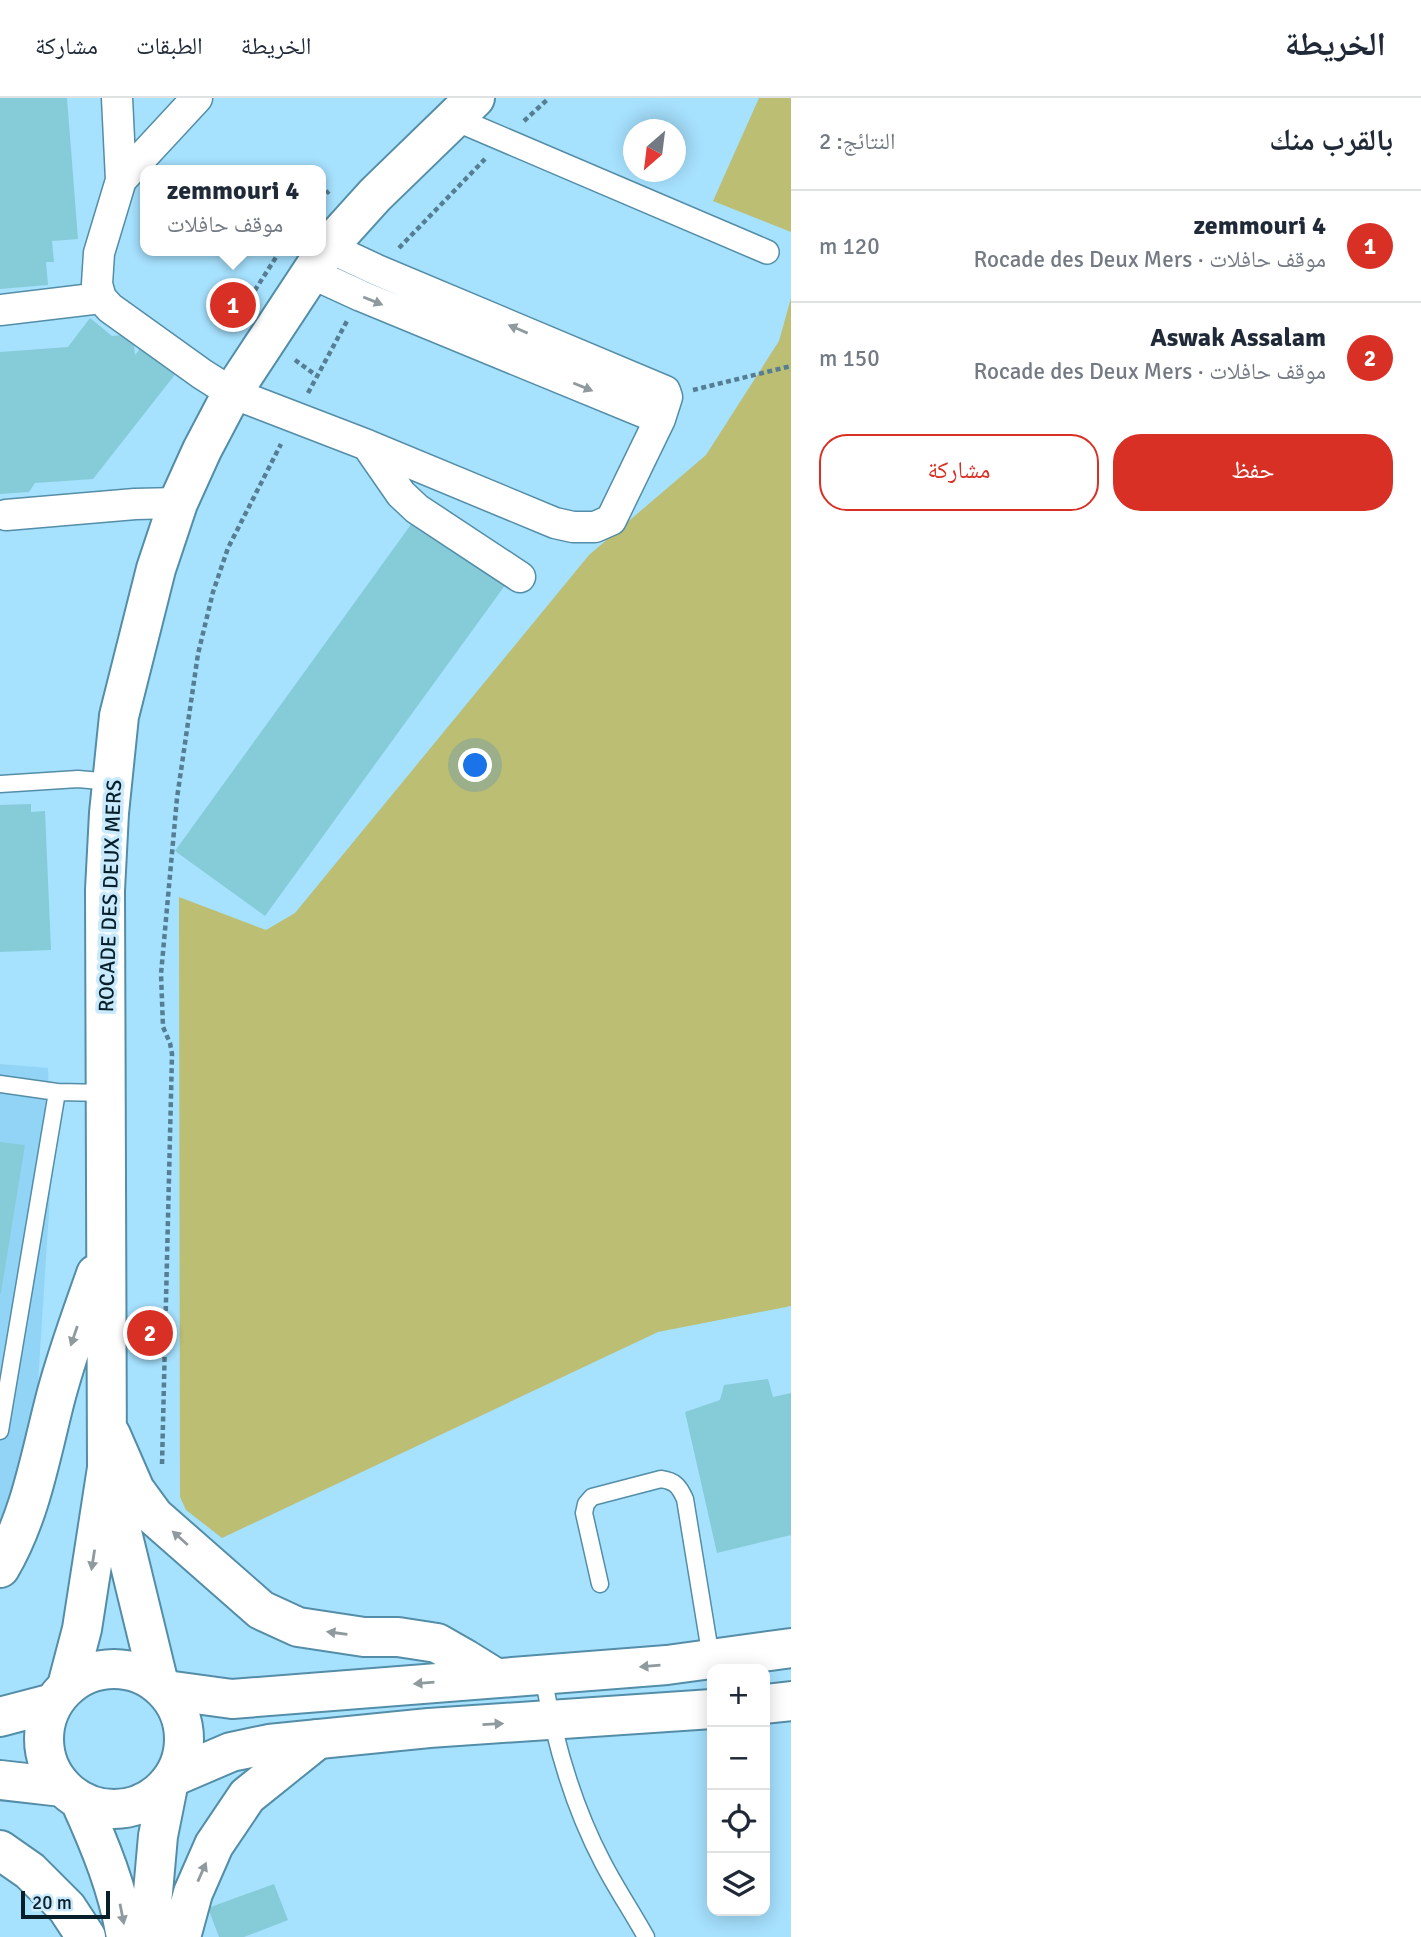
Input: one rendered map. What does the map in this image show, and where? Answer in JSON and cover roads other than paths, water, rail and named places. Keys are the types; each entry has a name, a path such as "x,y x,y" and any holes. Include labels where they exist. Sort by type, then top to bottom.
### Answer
{"main road":[{"name":"ROCADE DES DEUX MERS","path":"326,252 375,195 464,108"},
{"name":"ROCADE DES DEUX MERS","path":"126,1937 121,1907 100,1845 71,1794 50,1768 44,1746 45,1724 60,1695 82,1629 107,1468 106,890 119,716 156,569 178,503 232,393 322,256"},
{"path":"0,1567 23,1522 65,1363 105,1249"},
{"path":"107,1427 135,1490 154,1516 261,1609 298,1627 364,1637 398,1637 437,1643 494,1677"},
{"name":"ROCADE DES DEUX MERS","path":"107,1468 162,1687 171,1696 182,1718 185,1742 181,1765 172,1781 158,1836 149,1937"},
{"path":"0,1717 60,1695 86,1674 108,1668 131,1670 162,1687 232,1699 667,1665 791,1648"},
{"path":"770,1703 791,1701"},
{"path":"0,1780 71,1794 102,1809 126,1809 149,1801 172,1781 231,1752 269,1744 429,1728 707,1709"},
{"path":"181,1937 193,1893 214,1845 247,1796 318,1739"},
{"path":"0,1850 30,1871 67,1908 86,1937"}],"street":[{"path":"117,98 121,180 99,253 97,284 100,299 110,308 232,393 368,445 555,523 573,527 595,527 611,520 664,408 667,394 664,390 377,270 319,260"},
{"path":"121,180 197,98"},
{"path":"464,108 504,139 767,252"},
{"path":"319,260 361,296 664,408"},
{"path":"0,310 100,299"},
{"path":"368,445 401,494 417,509 520,577"},
{"path":"6,515 178,503"}],"lane":[{"path":"0,785 78,779 112,782"},
{"path":"0,1084 57,1092 106,1093"},
{"path":"0,1431 57,1092"},
{"path":"600,1584 584,1513 586,1504 592,1497 661,1479 672,1481 680,1487 685,1499 711,1658"},
{"path":"543,1675 551,1721 576,1802 603,1862 646,1937"}],"place":[{"name":"zemmouri 4","path":"233,305"},
{"name":"Aswak Assalam","path":"150,1333"}]}
